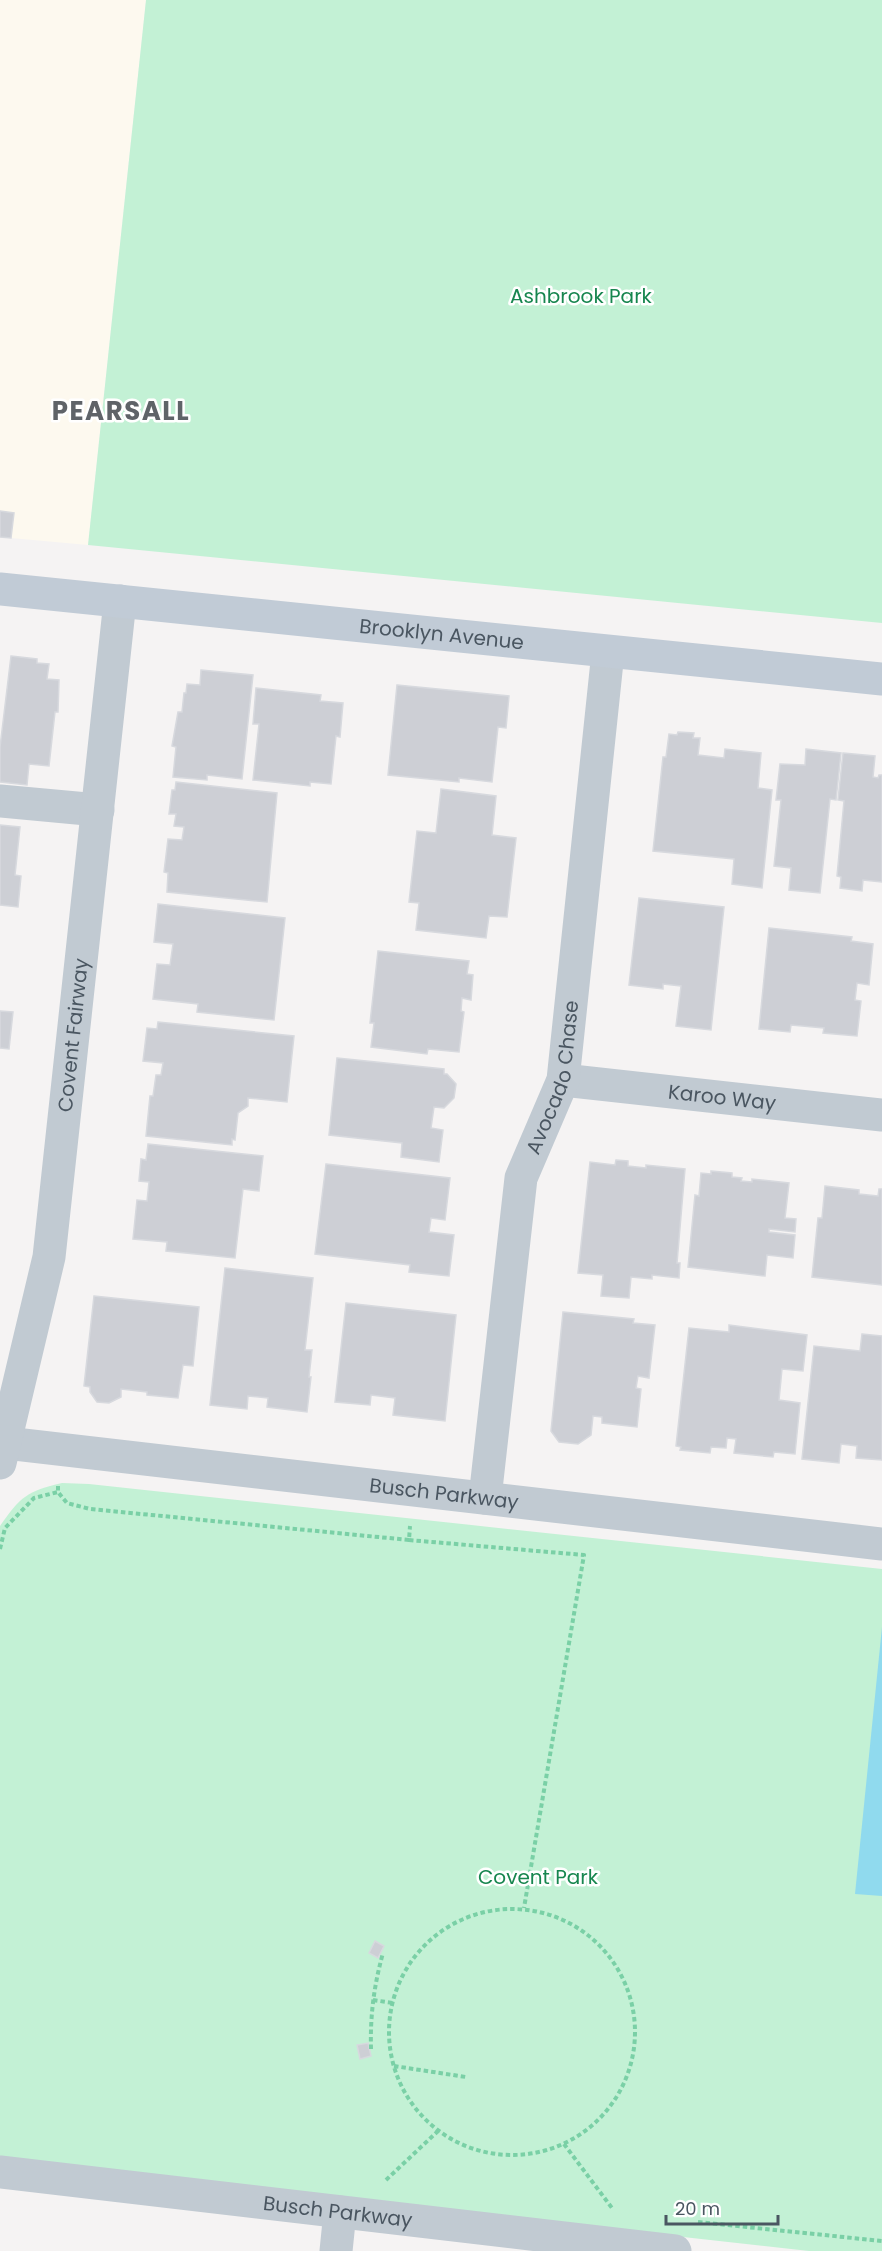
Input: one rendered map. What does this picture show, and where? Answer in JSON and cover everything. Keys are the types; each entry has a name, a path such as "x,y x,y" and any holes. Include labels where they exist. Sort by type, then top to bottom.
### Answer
{"street":[{"name":"Brooklyn Avenue","path":"0,589 882,680"},
{"name":"Covent Fairway","path":"3,1454 50,1257 120,601"},
{"name":"Avocado Chase","path":"485,1498 521,1178 563,1080 608,652"},
{"path":"0,801 98,810"},
{"name":"Karoo Way","path":"563,1080 882,1115"},
{"name":"Busch Parkway","path":"3,1454 58,1449 882,1544"},
{"name":"Busch Parkway","path":"0,2172 675,2251"},
{"path":"336,2251 340,2212"}],"path":[{"path":"58,1449 58,1492 67,1503 90,1509 584,1555 524,1908"},
{"path":"409,1540 412,1490"},
{"path":"0,1549 5,1528 34,1498 58,1492"},
{"path":"524,1908 562,1919 596,1941 620,1972 633,2010 634,2051 621,2089 597,2121 564,2144 532,2154 500,2155 467,2147 438,2131 411,2102 393,2066 388,2026 393,2003 397,1987 417,1952 447,1926 484,1911 524,1908"},
{"path":"371,2049 370,2024 373,2000 383,1953"},
{"path":"373,2000 393,2003"},
{"path":"393,2066 466,2077"},
{"path":"385,2182 438,2131"},
{"path":"564,2144 616,2213"},
{"path":"697,2222 882,2241"}],"shaded area":[{"path":"0,0 146,0 88,545 0,537"}],"green space":[{"name":"Ashbrook Park","path":"146,0 882,0 882,623 88,545"},
{"name":"Covent Park","path":"62,1483 89,1484 882,1569 882,2251 809,2251 0,2161 0,1526 13,1508 32,1492"}],"water":[{"path":"882,1627 882,1896 855,1894"}],"building":[{"path":"0,511 14,513 11,538 0,537"},
{"path":"11,656 37,659 37,663 49,664 47,679 59,680 58,712 55,712 49,766 29,764 27,785 0,782 0,747"},
{"path":"201,670 253,675 242,779 207,775 207,780 173,777 176,747 172,746 178,712 182,712 187,684 200,685"},
{"path":"397,685 509,696 506,728 498,727 492,782 459,778 459,782 388,775"},
{"path":"256,688 321,695 320,701 343,703 340,737 336,736 331,784 310,782 310,786 253,780 259,724 253,724"},
{"path":"678,732 694,733 693,738 700,738 698,755 724,758 725,749 761,753 758,788 772,790 762,888 732,884 734,859 653,851 663,757 666,757 669,734 677,735"},
{"path":"806,749 841,753 836,800 830,799 820,893 789,890 791,868 774,866 781,800 776,800 780,764 805,765"},
{"path":"843,753 875,756 873,777 878,778 882,775 882,882 863,880 862,891 840,888 841,877 837,876 844,801 838,800"},
{"path":"176,782 277,793 267,902 167,892 168,873 164,872 168,839 182,840 184,827 174,826 176,814 169,814 172,790 175,790"},
{"path":"441,789 496,796 492,835 516,838 507,917 489,916 486,938 416,930 419,903 409,902 417,831 436,833"},
{"path":"0,825 20,827 15,875 21,876 18,907 0,905"},
{"path":"639,898 724,907 711,1030 676,1026 681,986 663,984 663,989 629,985"},
{"path":"158,904 285,918 274,1020 197,1012 198,1004 153,999 157,964 170,965 173,944 154,942"},
{"path":"769,928 852,937 851,941 873,944 869,985 857,983 855,1000 861,1001 857,1036 823,1033 824,1028 791,1025 790,1032 759,1029"},
{"path":"378,951 469,961 467,974 473,975 471,1000 462,998 461,1011 464,1012 459,1052 428,1049 427,1054 371,1047 374,1023 370,1023"},
{"path":"0,1011 13,1012 9,1049 0,1048"},
{"path":"158,1022 294,1036 287,1102 248,1098 248,1106 238,1113 235,1140 232,1139 232,1145 146,1136 150,1096 153,1096 156,1075 161,1075 163,1063 143,1061 147,1028 157,1029"},
{"path":"337,1058 444,1069 444,1074 447,1074 456,1084 454,1098 444,1108 434,1107 431,1128 443,1130 439,1162 401,1157 402,1143 329,1135"},
{"path":"148,1144 263,1156 259,1191 243,1189 235,1258 166,1251 167,1242 133,1239 137,1200 147,1201 149,1182 139,1181 141,1159 146,1160"},
{"path":"616,1160 628,1161 628,1166 646,1168 646,1165 685,1169 677,1263 680,1263 679,1278 652,1275 652,1279 631,1277 629,1298 601,1296 603,1275 578,1273 590,1162 615,1165"},
{"path":"326,1164 450,1178 445,1220 431,1218 429,1232 454,1235 449,1276 409,1272 410,1265 315,1254"},
{"path":"711,1171 732,1173 732,1177 742,1178 741,1181 752,1182 752,1179 789,1183 785,1218 796,1219 795,1232 769,1229 769,1232 795,1235 793,1258 767,1255 765,1276 688,1267 695,1195 699,1196 701,1173 711,1174"},
{"path":"825,1186 859,1190 859,1194 878,1196 879,1189 882,1189 882,1285 812,1277 818,1218 822,1218"},
{"path":"225,1268 313,1278 305,1350 312,1350 307,1412 267,1407 268,1398 248,1396 247,1409 210,1405"},
{"path":"94,1296 199,1307 193,1366 183,1365 178,1398 147,1395 147,1392 121,1389 121,1397 109,1403 97,1402 90,1392 90,1387 84,1386"},
{"path":"346,1303 456,1315 445,1421 393,1415 395,1398 371,1395 370,1405 335,1402"},
{"path":"563,1312 634,1319 633,1323 655,1325 649,1378 638,1376 636,1388 641,1389 637,1427 602,1423 602,1417 593,1416 591,1435 578,1444 559,1442 551,1431"},
{"path":"729,1325 807,1335 803,1371 782,1369 779,1400 800,1403 795,1454 774,1452 773,1457 734,1453 736,1439 727,1438 726,1448 711,1447 710,1453 680,1450 681,1447 676,1446 689,1328 729,1332"},
{"path":"862,1334 882,1336 882,1460 856,1458 857,1446 841,1444 839,1463 802,1459 814,1346 860,1351"},
{"path":"375,1941 384,1946 378,1958 369,1953"},
{"path":"368,2043 371,2056 360,2059 357,2045"}],"district":[{"name":"PEARSALL","path":"121,411"}]}
